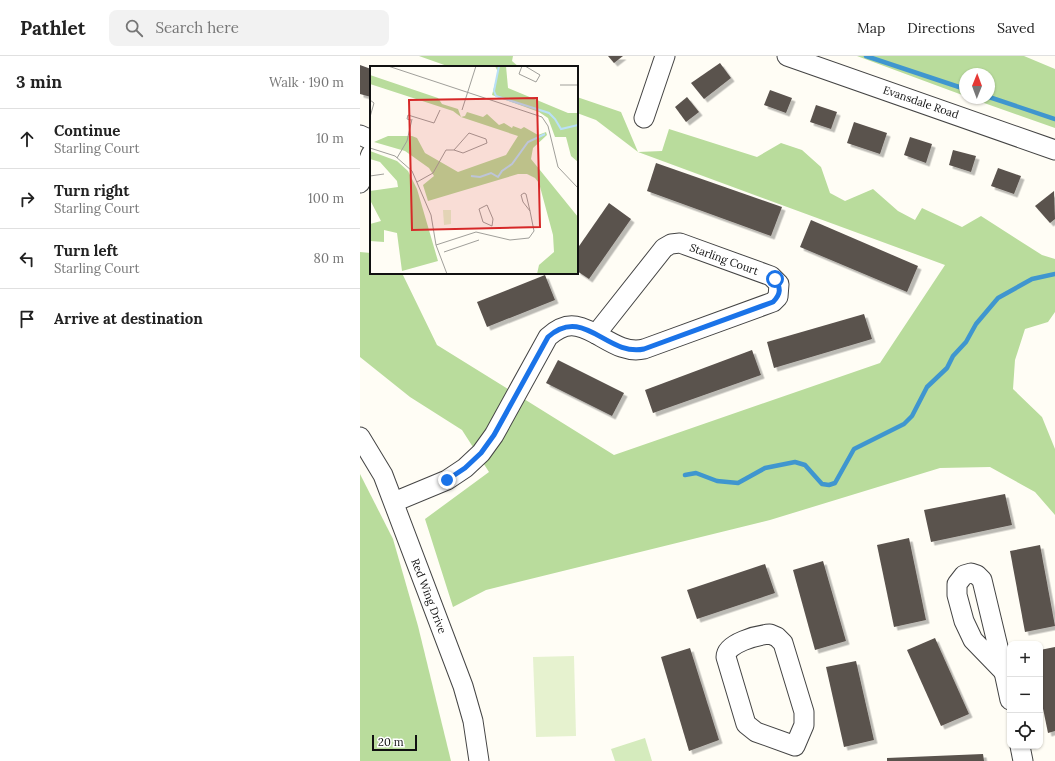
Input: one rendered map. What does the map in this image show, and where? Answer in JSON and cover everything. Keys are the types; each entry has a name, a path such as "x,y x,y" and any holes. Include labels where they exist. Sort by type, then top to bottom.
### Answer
{"street":[{"path":"644,118 665,56"},
{"name":"Evansdale Road","path":"788,56 1055,150"},
{"path":"360,136 370,140"},
{"name":"Starling Court","path":"394,502 447,480 465,468 481,453 494,435 548,337 556,330 566,326 576,326 596,334 625,350 636,351 773,302 778,297 779,284 771,276 680,243 671,244 664,248 596,334"},
{"name":"Red Wing Drive","path":"360,437 383,475 464,686 473,721 479,761"},
{"path":"770,634 777,637 783,643 804,712 804,725 793,754 756,732 746,724 726,657 726,652 730,646 770,634"},
{"path":"1004,672 1007,686"},
{"path":"1021,749 1023,761"}],"green space":[{"path":"419,56 513,56 512,61 518,66 447,66"},
{"path":"857,56 1024,56 1055,69 1055,128 987,104 995,104 995,68 959,68 959,94"},
{"path":"578,97 621,112 638,152 596,120 578,113"},
{"path":"669,129 757,157 781,143 802,150 821,167 830,193 845,201 873,189 898,211 915,220 922,208 962,227 981,216 1042,255 1055,259 1055,312 1048,322 1025,329 1015,360 1013,389 1042,417 1055,449 1055,515 1035,492 990,467 940,468 770,520 486,590 453,607 425,519 489,472 462,430 410,397 360,357 360,252 370,253 370,274 402,274 437,345 614,455 880,363 945,265 638,152 662,151"},
{"path":"360,474 393,539 418,626 451,761 360,761"},
{"path":"574,656 576,736 536,737 533,657"},
{"path":"645,738 652,761 615,761 611,749"}],"building":[{"path":"608,56 623,56 614,63"},
{"path":"720,63 731,78 704,99 691,83"},
{"path":"360,65 370,69 370,97 360,94"},
{"path":"770,90 792,98 786,113 764,105"},
{"path":"687,97 699,112 686,122 675,107"},
{"path":"816,105 837,112 831,129 810,122"},
{"path":"854,122 887,133 880,154 847,143"},
{"path":"910,137 932,144 926,163 904,155"},
{"path":"953,150 976,156 971,172 949,165"},
{"path":"656,163 782,207 771,236 647,191"},
{"path":"998,168 1021,176 1014,194 991,186"},
{"path":"1054,191 1055,219 1050,223 1035,206"},
{"path":"609,203 631,219 589,279 578,272 578,248"},
{"path":"811,220 918,266 907,292 800,247"},
{"path":"545,275 555,300 487,327 477,302"},
{"path":"864,314 872,339 774,368 767,342"},
{"path":"752,350 761,375 653,413 645,390"},
{"path":"558,360 624,393 612,416 546,383"},
{"path":"1005,494 1012,525 931,542 924,510"},
{"path":"909,538 926,620 894,627 877,545"},
{"path":"1040,545 1055,626 1025,632 1010,551"},
{"path":"823,561 846,641 815,650 793,570"},
{"path":"765,564 775,593 697,619 687,590"},
{"path":"935,638 969,714 941,726 907,650"},
{"path":"1055,647 1055,731 1048,733 1043,709 1043,649"},
{"path":"690,648 719,740 689,751 661,657"},
{"path":"856,661 874,740 844,747 826,667"},
{"path":"983,754 984,761 887,761 887,758"}],"waterway":[{"path":"866,56 959,87"},
{"path":"995,99 1055,119"},
{"path":"685,475 696,473 717,481 738,483 765,468 795,462 805,465 822,484 829,485 835,483 854,449 904,424 912,416 927,387 947,368 953,356 966,342 976,324 998,298 1032,279 1055,274"}],"route":[{"path":"447,480 465,468 481,453 494,435 548,337 556,330 566,326 584,328 625,350 636,351 773,302 778,297 780,292 779,284 775,279"}]}
